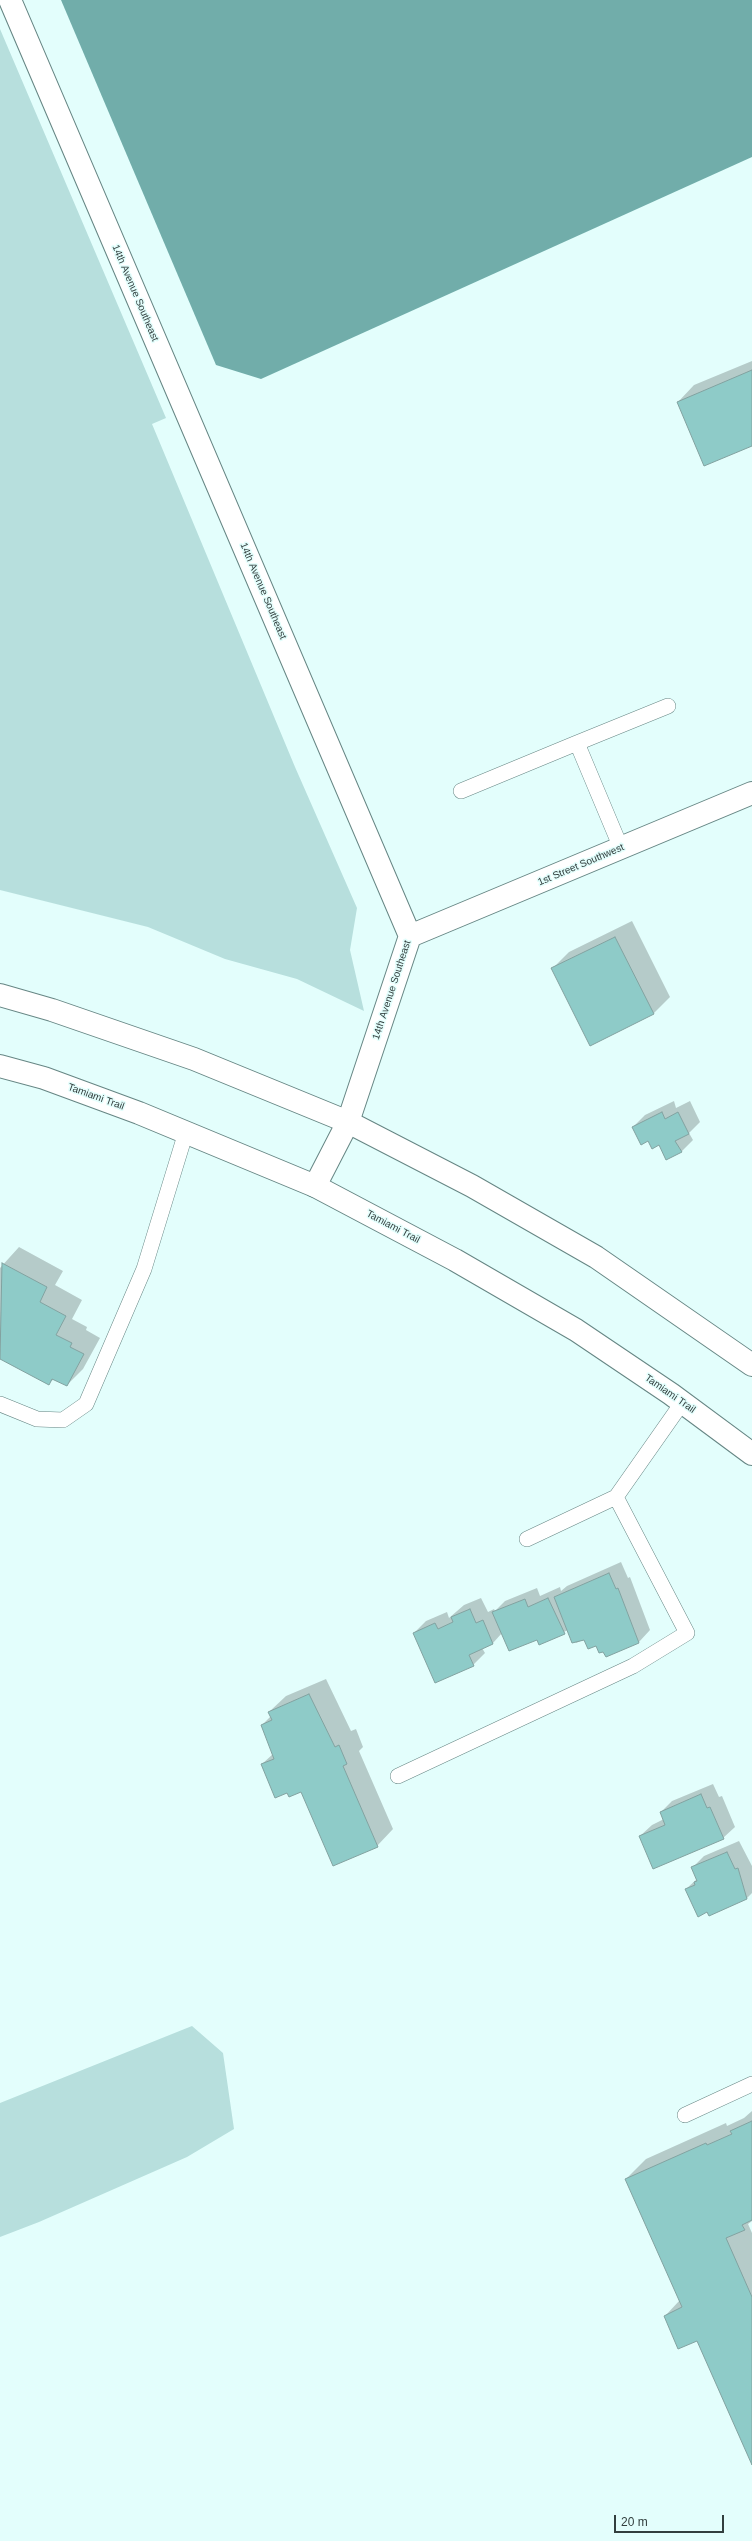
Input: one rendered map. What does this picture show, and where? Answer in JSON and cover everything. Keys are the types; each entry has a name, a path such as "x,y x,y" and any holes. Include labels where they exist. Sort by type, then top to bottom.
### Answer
{"main road":[{"name":"14th Avenue Southeast","path":"10,0 410,936 348,1122 315,1186"},
{"name":"1st Street Southwest","path":"410,936 752,793"},
{"path":"0,995 52,1010 194,1059 348,1122 472,1186 596,1257 752,1365"},
{"name":"Tamiami Trail","path":"0,1066 44,1078 186,1132 315,1186 455,1260 576,1330 682,1403 752,1454"}],"lane":[{"path":"461,791 668,706"},
{"path":"577,743 622,848"},
{"path":"0,1404 37,1419 63,1420 86,1404 144,1268 186,1132"},
{"path":"527,1539 616,1497 682,1403"},
{"path":"398,1776 633,1666 687,1632 616,1497"},
{"path":"685,2115 752,2084"}],"shaded area":[{"path":"61,0 752,0 752,157 261,379 216,365"},
{"path":"0,29 166,418 152,424 295,767 357,908 350,950 364,1011 297,979 225,959 148,927 0,890"},
{"path":"192,2026 223,2053 234,2129 187,2157 39,2222 0,2237 0,2103"}],"building":[{"path":"752,370 752,446 704,466 677,402"},
{"path":"615,937 654,1014 590,1046 551,968"},
{"path":"662,1112 665,1119 678,1112 689,1134 675,1141 682,1152 666,1160 659,1145 652,1149 648,1141 641,1145 632,1127"},
{"path":"2,1263 47,1287 40,1302 66,1316 56,1335 72,1343 70,1347 84,1354 67,1386 52,1379 49,1385 0,1359"},
{"path":"609,1573 616,1589 618,1588 639,1643 606,1657 603,1652 599,1653 596,1646 588,1649 584,1640 572,1643 554,1597"},
{"path":"548,1598 565,1634 539,1645 537,1640 509,1651 492,1612 525,1599 528,1607"},
{"path":"470,1609 476,1623 483,1620 493,1644 469,1655 474,1666 435,1683 413,1633 435,1623 438,1629 453,1622 451,1617"},
{"path":"309,1694 335,1747 339,1745 347,1764 343,1766 378,1847 333,1866 301,1792 289,1797 287,1793 275,1798 261,1764 274,1759 261,1725 272,1720 268,1712"},
{"path":"701,1794 707,1808 710,1807 724,1839 653,1869 639,1836 665,1825 660,1812"},
{"path":"727,1852 735,1869 738,1868 747,1899 709,1916 707,1912 698,1917 685,1889 695,1885 694,1882 697,1881 691,1867"},
{"path":"752,2121 752,2220 742,2225 745,2230 726,2238 752,2297 752,2465 697,2341 678,2349 664,2316 682,2307 625,2179 706,2143 707,2145 732,2134 730,2131"}]}
